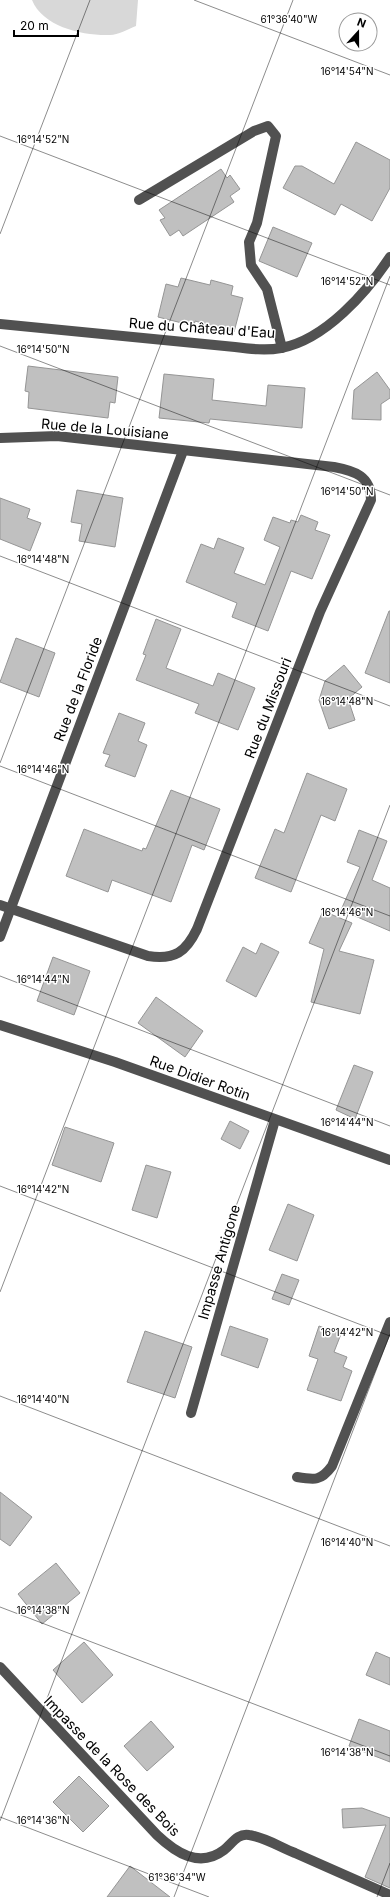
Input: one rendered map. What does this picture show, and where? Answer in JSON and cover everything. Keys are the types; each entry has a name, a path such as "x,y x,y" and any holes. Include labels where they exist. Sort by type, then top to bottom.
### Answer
{"street":[{"path":"139,200 254,131 268,126 276,136 258,223 249,242 251,265 267,289 282,348"},
{"name":"Rue du Château d'Eau","path":"0,324 262,350 282,348 300,341 339,317 364,293 390,257"},
{"name":"Rue de la Louisiane","path":"0,438 57,436 183,451"},
{"name":"Rue de la Floride","path":"0,937 183,451"},
{"name":"Rue du Missouri","path":"10,908 148,956 172,956 188,945 197,929 320,612 369,507 371,492 368,482 355,472 319,465 183,451"},
{"path":"0,905 10,908"},
{"name":"Rue Didier Rotin","path":"0,1025 115,1062 390,1160"},
{"name":"Impasse Antigone","path":"191,1413 275,1120"},
{"path":"297,1477 310,1479 320,1478 326,1474 332,1466 390,1322"},
{"name":"Impasse de la Rose des Bois","path":"0,1667 156,1835 180,1853 190,1858 205,1858 224,1850 239,1836 248,1834 272,1843 390,1895"}],"shaded area":[{"path":"32,0 138,0 136,26 113,35 88,34 76,31 65,28 45,17 37,9"}],"building":[{"path":"356,142 390,160 390,188 372,221 341,204 335,215 283,188 295,166 302,166 334,184"},
{"path":"221,169 227,178 230,175 240,189 230,196 234,202 183,236 179,230 170,236 160,220 165,218 159,210"},
{"path":"273,227 312,243 297,277 259,261"},
{"path":"181,278 210,285 211,280 233,286 231,295 243,298 234,332 195,321 194,326 158,317 166,284 178,287"},
{"path":"28,366 118,377 115,403 110,402 108,418 28,408 29,392 25,391"},
{"path":"377,372 390,390 390,398 381,404 381,420 352,419 354,390"},
{"path":"164,374 214,379 212,400 266,406 268,385 305,388 302,428 210,419 209,423 159,418"},
{"path":"77,490 123,498 115,547 79,541 82,524 71,522"},
{"path":"0,498 30,509 27,518 41,523 30,551 0,539"},
{"path":"301,515 318,522 315,530 330,535 312,579 291,571 268,631 232,617 237,603 186,582 201,544 214,549 218,538 244,548 234,573 265,585 280,547 264,540 273,517 290,523 291,520 298,522"},
{"path":"390,611 390,683 365,673"},
{"path":"156,619 181,629 166,668 213,686 218,673 255,688 238,730 195,713 199,704 136,680 146,655 143,654"},
{"path":"16,638 55,653 39,697 0,682"},
{"path":"344,665 362,687 348,699 355,720 329,729 319,700 325,681"},
{"path":"119,713 145,723 138,741 147,745 135,777 105,766 110,755 103,753"},
{"path":"307,773 347,789 335,821 321,815 291,892 255,878 275,829 284,833"},
{"path":"171,790 220,809 204,850 192,845 171,902 112,880 108,892 66,876 84,829 142,851 143,848 146,849"},
{"path":"359,830 387,841 372,880 390,888 390,931 341,910 360,867 347,862"},
{"path":"323,911 352,923 339,951 374,960 360,1014 311,1002 324,949 309,943"},
{"path":"261,943 279,952 256,997 226,981 243,947 256,954"},
{"path":"53,957 90,971 74,1015 37,1001"},
{"path":"156,997 203,1031 185,1057 138,1023"},
{"path":"354,1065 373,1072 355,1119 336,1110"},
{"path":"230,1121 249,1131 240,1149 221,1139"},
{"path":"65,1127 114,1143 101,1182 52,1165"},
{"path":"146,1165 171,1172 157,1218 132,1210"},
{"path":"288,1204 314,1215 297,1261 269,1250"},
{"path":"282,1274 299,1280 289,1305 272,1299"},
{"path":"230,1326 268,1339 258,1368 221,1355"},
{"path":"319,1326 341,1334 334,1352 347,1357 343,1367 352,1371 341,1401 307,1390 318,1359 309,1356"},
{"path":"145,1331 192,1347 175,1398 127,1382"},
{"path":"0,1492 32,1517 10,1546 0,1539"},
{"path":"56,1563 80,1593 42,1624 18,1594"},
{"path":"84,1642 113,1675 82,1703 53,1670"},
{"path":"376,1652 390,1658 390,1685 366,1675"},
{"path":"359,1719 390,1731 390,1762 349,1746"},
{"path":"151,1721 174,1747 147,1771 124,1746"},
{"path":"79,1776 109,1806 83,1832 53,1802"},
{"path":"362,1808 390,1818 390,1888 365,1877 386,1825 343,1828 342,1809"},
{"path":"130,1866 170,1897 107,1897"}]}
